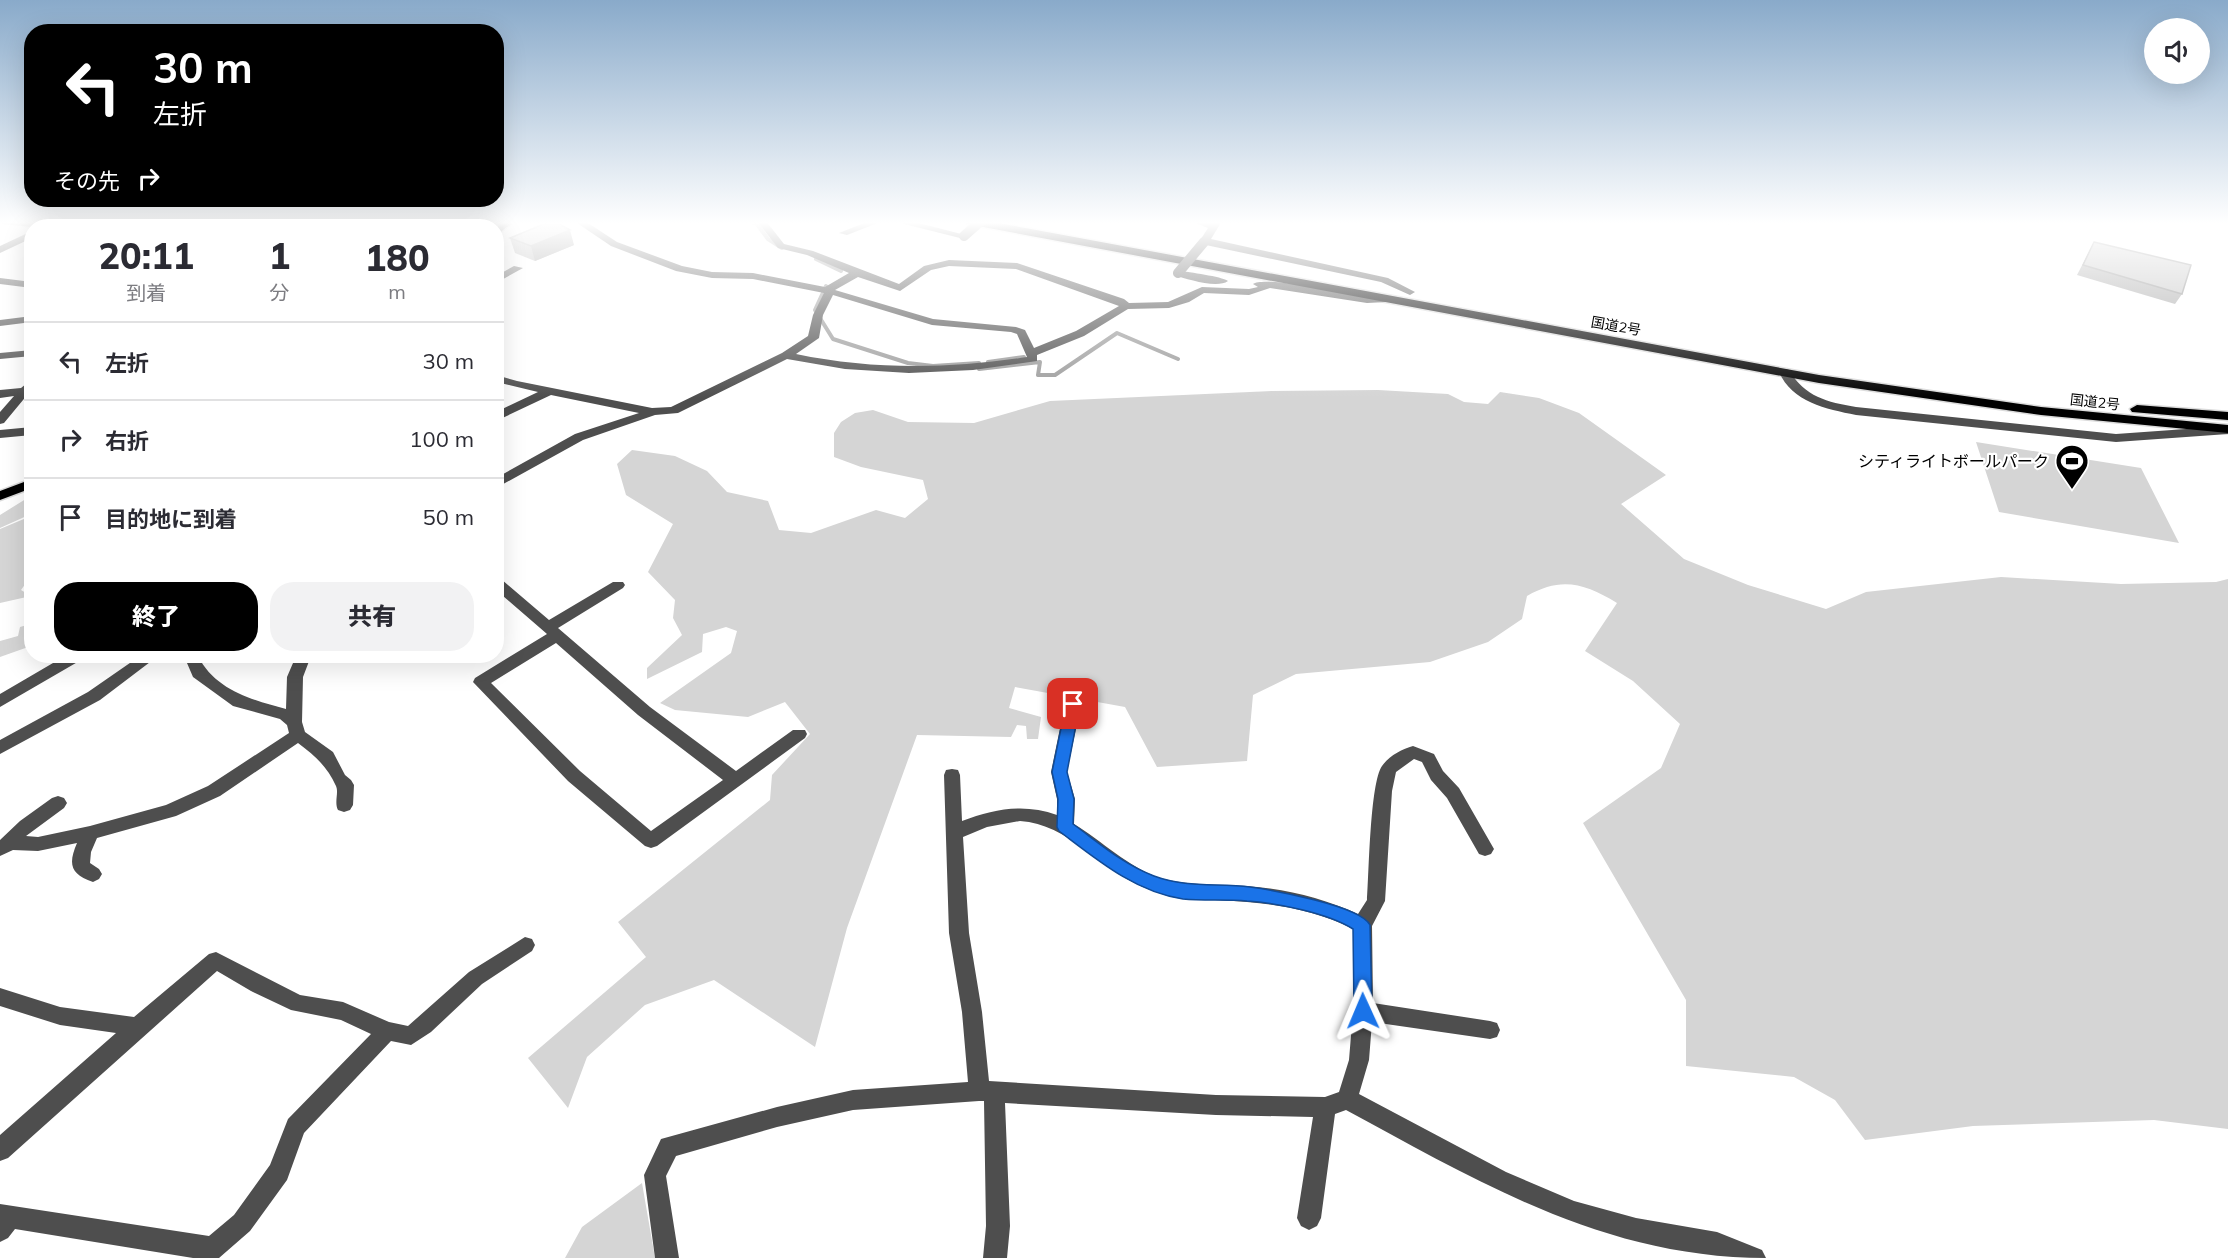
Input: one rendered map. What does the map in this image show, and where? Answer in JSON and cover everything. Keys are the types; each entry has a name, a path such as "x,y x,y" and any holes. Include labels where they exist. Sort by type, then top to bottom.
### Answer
{"highway":[{"name":"国道2号","path":"1282,280 1785,372 2041,411 2228,430"},
{"name":"国道2号","path":"1343,280 1765,358 1894,379 2055,400 2228,416"}],"main road":[{"path":"0,487 24,477"},
{"path":"0,496 24,486"}],"street":[{"path":"772,280 862,299 932,322 1012,329 1021,332 1033,359 1011,363 942,368 844,367 786,355"},
{"path":"504,479 579,437 652,412 674,410 786,355 813,338 826,290 844,280"},
{"path":"876,280 900,288 912,280"},
{"path":"1060,280 1088,292 1120,301 1126,306"},
{"path":"1211,280 1292,287 1367,300 1386,299"},
{"path":"1383,280 1410,292"},
{"path":"0,281 24,284"},
{"path":"1031,353 1049,348 1097,325 1126,306 1169,305 1185,300 1202,290 1249,292 1263,289 1268,285"},
{"path":"0,323 24,320"},
{"path":"0,356 24,354"},
{"path":"1785,372 1786,380 1809,397 1832,406 1856,411 2116,438 2228,430"},
{"path":"504,380 548,392 652,412"},
{"path":"0,394 24,389"},
{"path":"504,413 548,392"},
{"path":"0,420 24,394"},
{"path":"0,434 24,432"},
{"path":"618,585 482,682 574,776 651,841 799,734"},
{"path":"504,589 644,711 737,781"},
{"path":"0,701 64,663"},
{"path":"0,748 94,696 140,663"},
{"path":"194,663 199,673 239,702 286,715 296,729 327,756 339,779 345,785 345,805"},
{"path":"296,729 295,677 301,663"},
{"path":"1065,827 1066,799 1059,772 1073,704"},
{"path":"5,846 38,844 90,833 170,811 214,791 296,729"},
{"path":"1347,1099 1359,1060 1363,1011 1362,925 1376,901 1383,791 1388,770 1394,763 1413,752 1428,758 1437,775 1453,793 1485,849"},
{"path":"952,775 959,933 986,1091 998,1226 995,1258"},
{"path":"5,846 33,819 58,803"},
{"path":"954,833 977,822 1007,815 1041,817 1065,827 1114,864 1148,881 1181,892 1249,894 1299,903 1349,918 1362,925"},
{"path":"90,833 82,852 81,867 93,874"},
{"path":"0,1150 137,1027 216,960 258,985 298,1004 343,1011 387,1031 411,1036 426,1026 459,992 480,975 525,945"},
{"path":"0,997 60,1016 137,1027"},
{"path":"1363,1011 1490,1030"},
{"path":"3,1221 208,1253 242,1223 279,1172 296,1126 387,1031"},
{"path":"667,1258 655,1175 669,1146 777,1117 854,1100 986,1091 1216,1105 1325,1107 1347,1099 1498,1180 1573,1212 1636,1230 1717,1244 1754,1258"},
{"path":"1309,1218 1325,1107"}],"shaded area":[{"path":"1378,390 1448,394 1464,402 1488,404 1500,392 1539,398 1579,413 1666,475 1621,504 1684,559 1748,585 1826,609 1866,592 2001,577 2121,584 2216,582 2228,579 2228,1129 2154,1120 1973,1126 1865,1140 1835,1100 1794,1077 1686,1066 1686,1000 1583,823 1661,768 1680,724 1633,681 1585,651 1617,603 1584,587 1562,584 1527,596 1522,619 1488,642 1430,662 1296,674 1253,695 1247,761 1157,767 1125,707 1015,687 1009,708 1041,717 1038,739 1027,739 1026,726 1017,725 1011,737 917,735 847,928 815,1047 714,980 645,1005 587,1057 568,1108 528,1058 646,957 618,922 770,800 772,775 810,734 785,702 748,717 675,710 660,703 731,653 737,631 726,627 703,634 702,652 647,679 647,668 682,635 673,618 675,600 648,572 673,524 626,495 617,464 632,450 675,456 707,471 727,492 768,501 779,530 811,533 876,510 905,518 928,499 923,480 861,467 834,457 834,433 841,422 855,413 873,410 908,422 974,423 1050,401 1272,391"},
{"name":"シティライトボールパーク","path":"1976,442 2141,468 2179,543 1999,512"},
{"path":"24,500 24,517 0,528 0,515"},
{"path":"24,519 24,586 21,590 24,592 24,598 0,603 0,529"},
{"path":"24,626 24,648 0,657 0,641 18,636 20,627"},
{"path":"642,1183 655,1258 565,1258 582,1227"}],"building":[{"path":"2133,280 2186,280 2182,294"}],"waterway":[{"path":"826,286 815,310 833,339 908,363 933,366 979,363"},
{"path":"979,369 1040,362 1038,375 1055,375 1117,333 1178,359"},
{"path":"988,362 1024,357"}],"place":[{"name":"シティライトボールパーク","path":"2072,490"}],"route":[{"path":"1073,704 1059,772 1066,799 1065,827 1114,864 1148,881 1181,892 1249,894 1299,903 1349,918 1362,925 1363,1011"}]}
